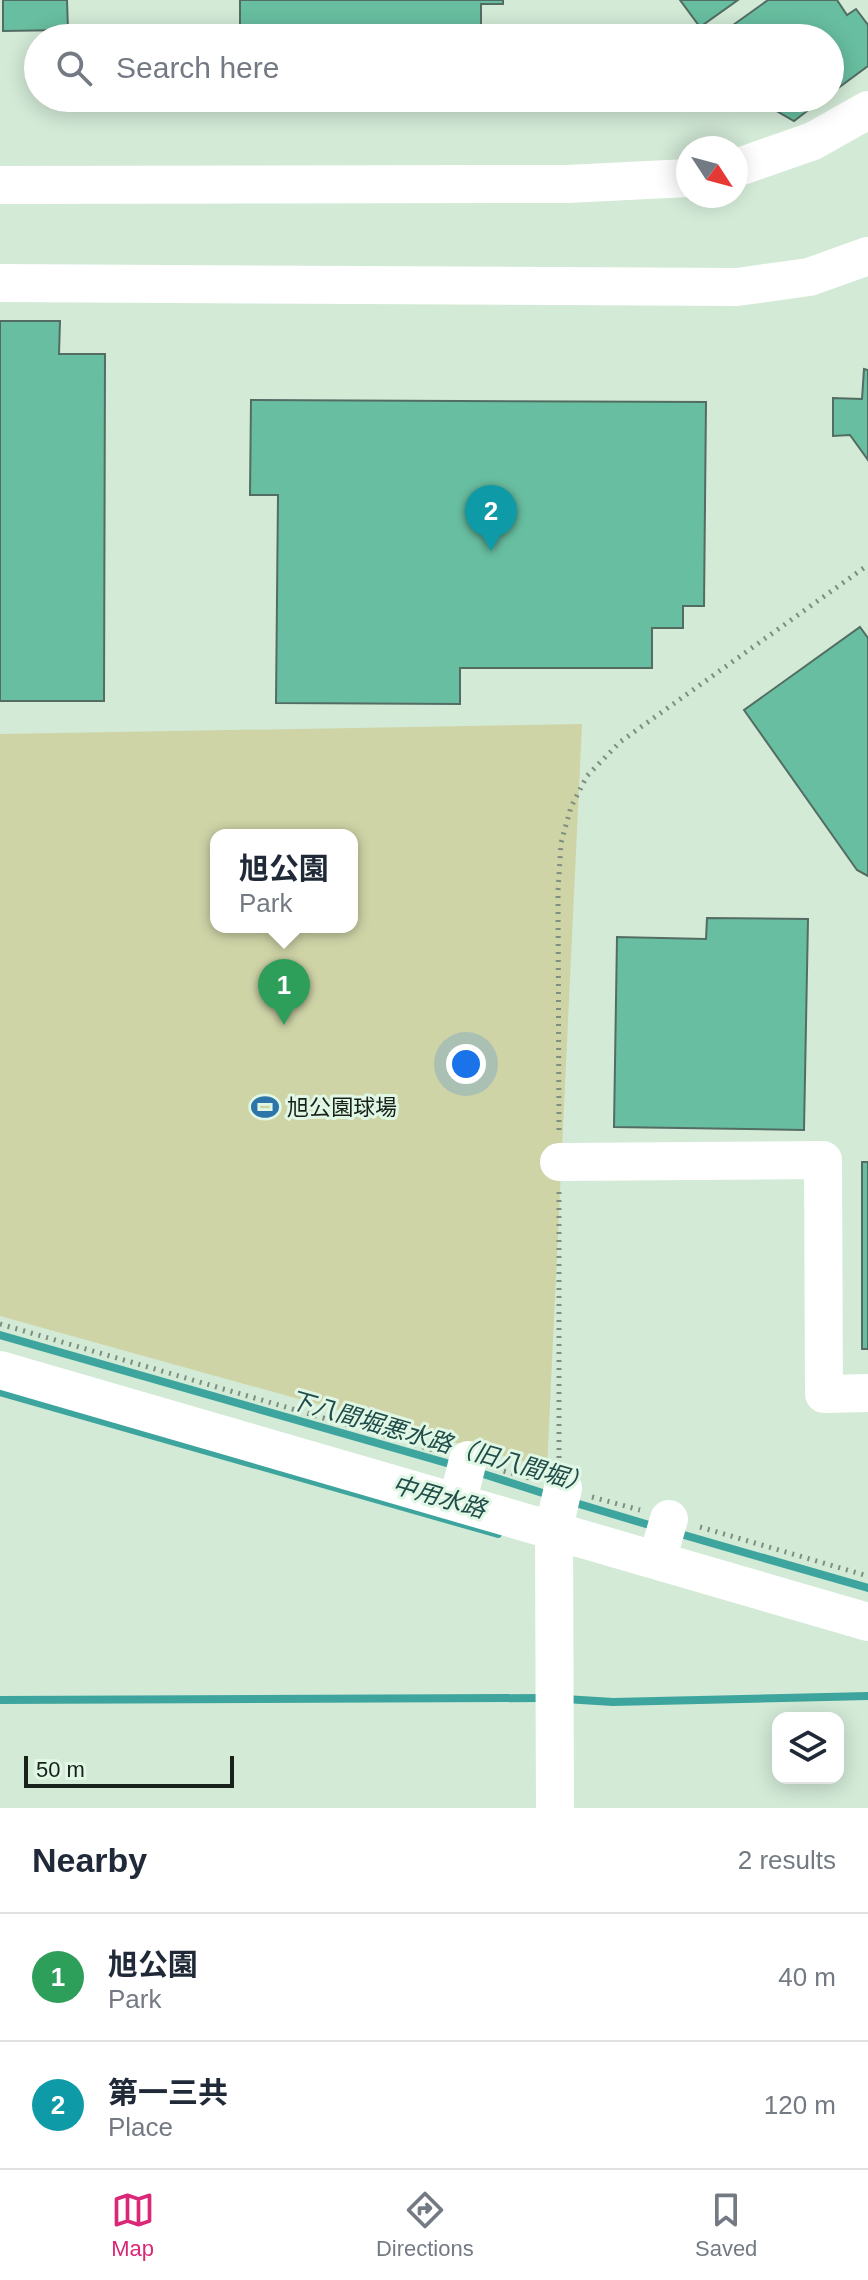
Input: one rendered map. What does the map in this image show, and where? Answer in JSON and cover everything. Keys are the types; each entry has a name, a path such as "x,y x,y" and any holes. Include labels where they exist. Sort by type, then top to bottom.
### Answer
{"street":[{"path":"748,164 813,141 868,110"},
{"path":"0,185 567,184 676,179"},
{"path":"0,283 737,287 809,277 868,256"},
{"path":"559,1162 823,1160 824,1394 868,1393"},
{"path":"0,1370 458,1500 868,1622"},
{"path":"458,1500 468,1460"},
{"path":"555,1808 554,1528 561,1479"},
{"path":"657,1560 669,1519"}],"path":[{"path":"561,1479 558,891 561,843 571,807 587,776 620,742 868,565"}],"green space":[{"name":"旭公園球場","path":"582,724 547,1468 0,1316 0,734"}],"building":[{"path":"3,0 67,0 68,24 24,24 24,31 3,31"},
{"path":"240,0 503,0 503,4 481,4 481,24 240,24"},
{"path":"680,0 738,0 704,24 698,24"},
{"path":"768,0 837,0 847,15 856,9 868,25 868,66 844,84 844,24 735,24"},
{"path":"778,112 806,112 794,121"},
{"path":"0,321 60,321 59,354 105,354 104,701 0,701"},
{"path":"864,369 868,370 868,460 850,435 833,436 833,398 862,399"},
{"path":"251,400 706,402 704,606 683,606 683,628 652,628 652,668 460,668 460,704 276,703 278,495 250,495"},
{"path":"860,627 868,638 868,876 857,870 744,710"},
{"path":"707,918 808,919 804,1130 614,1127 617,937 706,939"},
{"path":"862,1162 868,1162 868,1349 862,1349"}],"waterway":[{"name":"下八間堀悪水路（旧八間堀）","path":"0,1335 457,1466"},
{"name":"中用水路","path":"0,1392 498,1534"},
{"name":"下八間堀悪水路（旧八間堀）","path":"474,1471 552,1496"},
{"name":"下八間堀悪水路（旧八間堀）","path":"569,1501 656,1527"},
{"name":"下八間堀悪水路（旧八間堀）","path":"677,1533 868,1588"},
{"path":"565,1699 613,1702 868,1696"},
{"path":"0,1700 543,1698"}],"place":[{"name":"第一三共","path":"491,551"},
{"name":"旭公園","path":"284,1025"},
{"name":"旭公園球場","path":"265,1107"}]}
